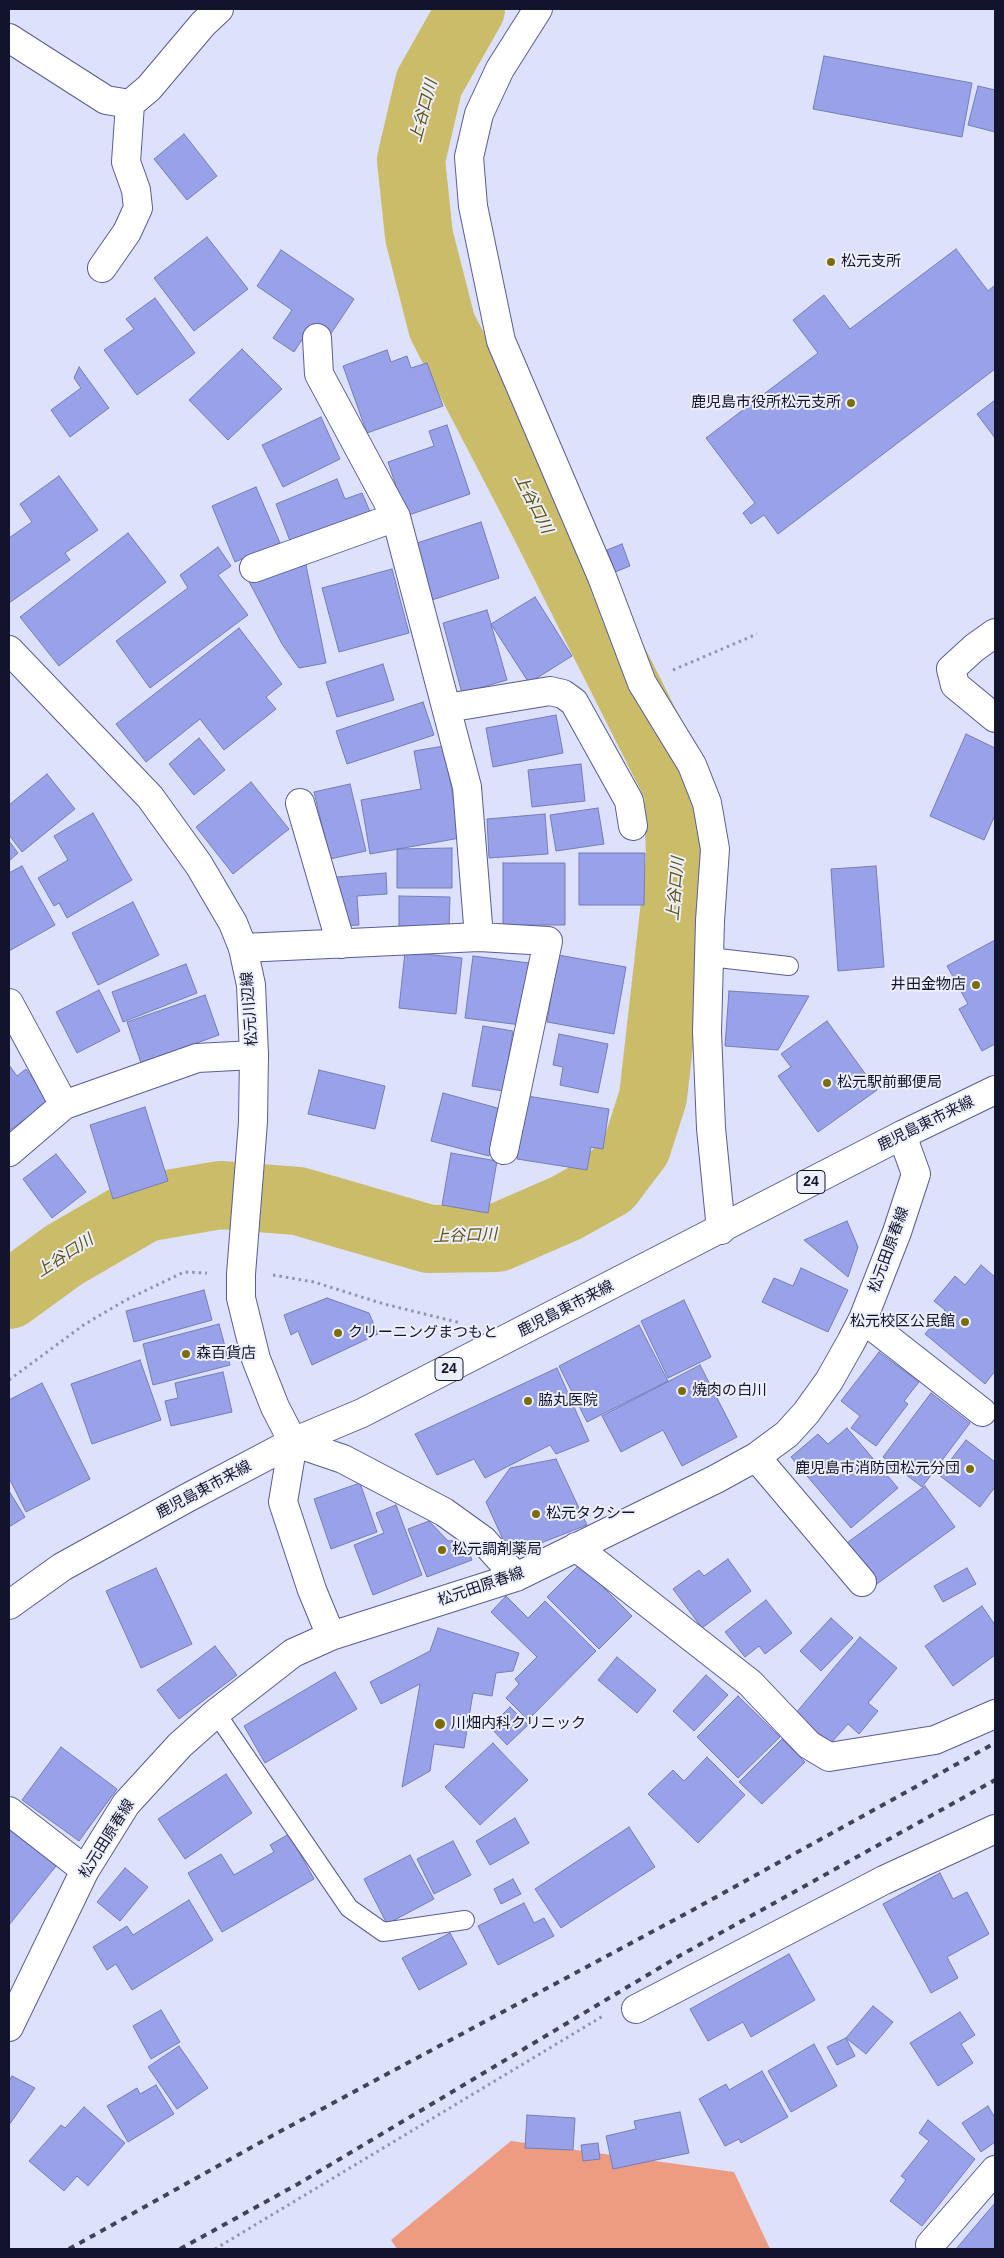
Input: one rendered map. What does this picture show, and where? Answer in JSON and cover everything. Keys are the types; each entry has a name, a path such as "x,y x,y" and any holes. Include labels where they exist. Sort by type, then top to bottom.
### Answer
{"street":[{"path":"102,268 128,232 138,208 136,190 126,162 130,104 149,88 203,24 219,9"},
{"path":"538,9 500,69 479,114 469,157 473,206 501,341 602,576 642,683 692,765 707,803 715,849 709,957 708,1032 711,1128 721,1230"},
{"path":"9,38 106,100 130,104"},
{"path":"316,338 319,374 396,517 467,787 479,937"},
{"path":"254,568 396,517"},
{"path":"995,633 974,648 951,669 955,685 995,718"},
{"name":"松元川辺線","path":"9,650 150,797 199,865 233,923 244,948 251,985 254,1055 253,1122 248,1166 241,1298 256,1359 275,1407 293,1442"},
{"path":"447,708 550,691 563,694 574,702 629,801 634,826"},
{"path":"300,803 341,944"},
{"path":"244,948 479,937 548,941 504,1150"},
{"path":"9,1003 64,1105"},
{"path":"9,1152 64,1105 197,1058 254,1055"},
{"name":"鹿児島東市来線","path":"9,1605 70,1563 293,1442 362,1413 721,1230 902,1135 995,1090"},
{"name":"松元田原春線","path":"9,2027 85,1870 126,1804 180,1745 216,1713 293,1653 331,1636 516,1577 716,1479 756,1457 788,1434 829,1381 863,1319 897,1232 916,1174 902,1135"},
{"path":"863,1319 982,1412"},
{"path":"331,1636 312,1590 283,1502 293,1442 343,1459 444,1512 483,1540 516,1577"},
{"path":"756,1457 862,1582"},
{"path":"576,1547 750,1683 809,1745 828,1757 934,1740 995,1714"},
{"path":"9,1810 85,1870"},
{"path":"636,2009 884,1880 995,1828"},
{"path":"930,2245 995,2170"}],"lane":[{"path":"709,957 789,966"},
{"path":"216,1713 349,1908 383,1932 464,1920"}],"path":[{"path":"642,683 757,634"},
{"path":"215,2249 620,2006 636,2009"}],"shaded area":[{"path":"511,2141 734,2172 770,2249 397,2249 391,2240"}],"building":[{"path":"824,56 972,83 962,137 813,109"},
{"path":"978,86 995,90 995,132 968,125"},
{"path":"184,134 217,176 187,200 154,159"},
{"path":"207,237 248,289 194,331 154,278"},
{"name":"鹿児島市役所松元支所","path":"956,249 988,291 995,285 995,369 778,534 764,515 751,524 743,513 755,503 706,438 818,353 793,320 824,295 850,329"},
{"path":"281,250 354,299 328,338 311,326 294,352 273,338 292,310 257,286"},
{"path":"155,298 195,353 137,395 104,350 134,329 126,319"},
{"path":"242,349 282,389 228,440 189,400"},
{"path":"387,350 391,362 407,356 411,368 427,363 443,406 367,433 343,366"},
{"path":"79,367 109,408 70,437 51,410 81,388 74,378"},
{"path":"995,400 995,438 977,414"},
{"path":"321,417 340,459 283,487 262,445"},
{"path":"447,425 470,494 406,516 388,462 434,446 429,431"},
{"path":"59,476 98,530 65,553 70,560 9,603 9,538 32,522 20,504"},
{"path":"337,479 345,499 362,493 371,514 292,546 276,504"},
{"path":"256,487 280,543 235,562 212,506"},
{"path":"481,522 499,578 432,600 414,544"},
{"path":"128,533 166,582 59,666 20,617"},
{"path":"622,544 630,566 615,572 607,550"},
{"path":"218,547 231,566 218,575 248,615 150,688 116,641 188,588 180,575"},
{"path":"306,565 326,663 299,668 282,644 246,576"},
{"path":"392,569 409,633 339,652 322,588"},
{"path":"535,597 572,656 529,683 491,624"},
{"path":"487,610 507,680 462,693 443,623"},
{"path":"239,628 282,684 266,697 276,709 224,750 200,719 146,762 116,724"},
{"path":"383,664 394,700 337,717 326,682"},
{"path":"423,702 434,735 347,764 336,731"},
{"path":"556,715 563,753 493,767 486,728"},
{"path":"966,734 995,748 995,815 984,840 930,816"},
{"path":"199,738 225,770 194,795 169,764"},
{"path":"444,746 460,838 370,854 361,800 421,789 414,751"},
{"path":"581,764 585,801 532,807 528,770"},
{"path":"47,774 75,809 22,852 9,835 9,805"},
{"path":"251,782 289,829 233,874 196,827"},
{"path":"350,784 366,851 330,859 314,792"},
{"path":"598,808 604,844 556,851 550,815"},
{"path":"93,813 132,880 67,918 59,903 54,906 38,878 68,860 54,836"},
{"path":"545,814 548,854 489,858 487,819"},
{"path":"9,841 18,853 9,861"},
{"path":"452,848 452,888 397,888 397,849"},
{"path":"579,853 645,853 644,905 579,905"},
{"path":"503,863 565,863 565,925 503,925"},
{"path":"22,866 55,925 9,951 9,873"},
{"path":"876,866 884,967 838,971 831,869"},
{"path":"386,873 387,894 357,896 359,925 342,926 337,877"},
{"path":"399,896 450,897 449,927 399,926"},
{"path":"133,902 159,955 98,985 72,933"},
{"name":"井田金物店","path":"995,940 995,1044 982,1051 959,1009 968,1004 947,966"},
{"path":"405,952 462,958 456,1014 399,1008"},
{"path":"558,955 626,967 614,1034 547,1022"},
{"path":"473,956 529,963 521,1025 465,1018"},
{"path":"186,964 197,993 123,1022 112,992"},
{"path":"99,990 120,1031 77,1053 56,1012"},
{"path":"729,991 809,996 778,1050 725,1046"},
{"path":"205,995 219,1035 141,1063 127,1022"},
{"name":"松元駅前郵便局","path":"827,1021 877,1090 818,1132 778,1076 791,1067 781,1054"},
{"path":"483,1026 513,1031 503,1091 472,1086"},
{"path":"559,1034 608,1044 598,1093 560,1085 563,1067 553,1065"},
{"path":"9,1065 17,1076 26,1069 49,1101 9,1131"},
{"path":"319,1070 385,1086 375,1129 308,1114"},
{"path":"443,1093 501,1109 489,1156 431,1141"},
{"path":"527,1096 609,1109 603,1149 591,1147 587,1170 517,1159"},
{"path":"145,1107 168,1181 113,1199 90,1125"},
{"path":"451,1153 497,1161 488,1213 442,1205"},
{"path":"56,1154 86,1192 52,1218 23,1179"},
{"path":"847,1221 858,1247 848,1277 804,1240"},
{"name":"松元校区公民館","path":"981,1265 995,1277 995,1371 985,1384 925,1334 945,1310 934,1301 955,1276 965,1285"},
{"path":"801,1268 848,1290 828,1332 762,1302 774,1278 793,1286"},
{"path":"204,1290 212,1320 134,1342 126,1311"},
{"name":"クリーニングまつもと","path":"327,1298 369,1313 378,1334 312,1365 298,1331 291,1335 284,1315"},
{"path":"684,1300 711,1357 668,1378 641,1321"},
{"name":"森百貨店","path":"219,1324 230,1365 153,1385 143,1344"},
{"path":"639,1325 668,1381 587,1422 559,1366"},
{"path":"879,1352 919,1382 904,1401 908,1404 876,1446 851,1428 860,1416 841,1401"},
{"path":"140,1360 161,1420 92,1444 71,1384"},
{"name":"焼肉の白川","path":"700,1365 737,1437 682,1466 663,1430 621,1452 602,1416"},
{"name":"脇丸医院","path":"557,1368 589,1441 556,1454 550,1445 485,1478 474,1459 437,1475 415,1434"},
{"path":"223,1372 232,1412 171,1426 165,1401 178,1398 175,1383"},
{"path":"42,1383 90,1479 26,1512 9,1478 9,1400"},
{"path":"931,1393 970,1423 922,1487 883,1457"},
{"path":"847,1428 898,1488 851,1528 791,1457 818,1434 828,1444"},
{"name":"鹿児島市消防団松元分団","path":"966,1440 995,1462 995,1487 980,1507 939,1475"},
{"name":"松元タクシー","path":"556,1459 587,1525 510,1555 486,1502 510,1468"},
{"path":"360,1483 377,1532 331,1549 314,1499"},
{"path":"925,1486 955,1527 874,1586 844,1545"},
{"path":"9,1491 25,1517 9,1527"},
{"path":"396,1505 422,1575 373,1595 354,1545 384,1533 376,1513"},
{"name":"松元調剤薬局","path":"429,1521 448,1541 464,1540 472,1560 427,1577 408,1529"},
{"path":"728,1559 751,1591 702,1628 673,1589 699,1570 704,1576"},
{"path":"580,1564 632,1616 599,1649 547,1597"},
{"path":"156,1568 192,1644 141,1668 106,1591"},
{"path":"967,1568 976,1584 943,1602 934,1586"},
{"path":"506,1596 528,1618 545,1601 596,1651 528,1720 506,1698 519,1684 515,1679 537,1657 491,1612"},
{"path":"766,1600 792,1633 765,1654 759,1646 745,1657 725,1632"},
{"path":"982,1606 995,1625 995,1655 953,1686 925,1646"},
{"path":"831,1618 853,1638 821,1671 800,1651"},
{"name":"川畑内科クリニック","path":"438,1628 519,1653 513,1671 496,1673 492,1696 473,1693 464,1748 434,1744 430,1771 402,1787 420,1684 381,1704 370,1682 430,1651"},
{"path":"860,1637 897,1668 868,1703 878,1711 859,1734 848,1724 831,1743 795,1714"},
{"path":"215,1646 237,1675 179,1719 157,1690"},
{"path":"617,1657 656,1690 637,1713 598,1680"},
{"path":"335,1672 357,1709 265,1763 244,1726"},
{"path":"706,1675 728,1695 694,1731 673,1711"},
{"path":"738,1696 780,1737 738,1778 697,1737"},
{"path":"510,1707 528,1725 507,1745 490,1727"},
{"path":"782,1739 805,1762 762,1804 739,1782"},
{"path":"493,1743 528,1780 480,1825 445,1787"},
{"path":"61,1747 117,1789 79,1841 22,1800"},
{"path":"707,1757 745,1795 698,1843 648,1794 673,1770 684,1781"},
{"path":"226,1774 252,1813 185,1859 158,1819"},
{"path":"515,1818 529,1843 490,1865 476,1841"},
{"path":"629,1827 655,1867 561,1928 535,1889"},
{"path":"9,1828 56,1866 9,1925"},
{"path":"289,1834 314,1879 222,1932 188,1873 221,1854 234,1875 274,1852 270,1845"},
{"path":"453,1841 471,1875 434,1894 417,1859"},
{"path":"410,1855 434,1899 387,1924 364,1879"},
{"path":"125,1868 148,1887 120,1921 97,1902"},
{"path":"940,1873 953,1899 967,1892 989,1934 947,1957 958,1978 931,1993 883,1904"},
{"path":"513,1879 521,1894 501,1904 494,1889"},
{"path":"189,1900 213,1940 132,1990 116,1964 107,1970 93,1947 127,1926 133,1935"},
{"path":"524,1903 534,1923 544,1918 554,1936 498,1965 478,1926"},
{"path":"450,1933 467,1964 419,1990 402,1958"},
{"path":"789,1954 815,2000 751,2037 743,2022 708,2041 690,2009"},
{"path":"873,2006 893,2022 866,2054 846,2038"},
{"path":"161,2010 180,2042 151,2059 133,2026"},
{"path":"960,2012 975,2035 961,2044 973,2063 938,2086 910,2043"},
{"path":"846,2038 855,2056 837,2065 827,2047"},
{"path":"814,2044 837,2086 791,2112 768,2071"},
{"path":"179,2046 208,2088 177,2109 148,2067"},
{"path":"762,2071 788,2117 741,2143 739,2139 725,2146 699,2099 726,2084 729,2090"},
{"path":"12,2076 35,2088 9,2125 9,2081"},
{"path":"156,2085 174,2114 128,2142 107,2106 137,2088 140,2094"},
{"path":"988,2106 995,2118 995,2142 981,2152 962,2123"},
{"path":"84,2107 125,2143 88,2186 77,2176 64,2191 29,2161 61,2125 65,2128"},
{"path":"680,2112 689,2153 613,2169 606,2136 636,2129 634,2121"},
{"path":"527,2115 575,2118 573,2150 525,2148"},
{"path":"928,2120 975,2159 922,2226 890,2201 906,2180 901,2176 929,2141 919,2133"},
{"path":"598,2143 600,2159 583,2161 581,2145"},
{"path":"995,2203 995,2249 956,2249"}],"waterway":[{"name":"上谷口川","path":"9,1295 64,1255 145,1208 220,1195 298,1201 429,1239 497,1238 566,1208 609,1184 637,1147 653,1097 680,859 678,789 442,326 419,236 411,160 429,83 471,9"}],"railway":[{"path":"69,2249 279,2132 689,1912 995,1743"},
{"path":"180,2249 298,2184 681,1955 995,1780"}],"place":[{"name":"松元支所","path":"831,262"},
{"name":"鹿児島市役所松元支所","path":"851,403"},
{"name":"井田金物店","path":"976,985"},
{"name":"松元駅前郵便局","path":"827,1083"},
{"name":"松元校区公民館","path":"965,1322"},
{"name":"クリーニングまつもと","path":"338,1333"},
{"name":"森百貨店","path":"186,1354"},
{"name":"焼肉の白川","path":"682,1391"},
{"name":"脇丸医院","path":"528,1401"},
{"name":"鹿児島市消防団松元分団","path":"970,1469"},
{"name":"松元タクシー","path":"536,1514"},
{"name":"松元調剤薬局","path":"442,1550"},
{"name":"川畑内科クリニック","path":"440,1724"}]}
